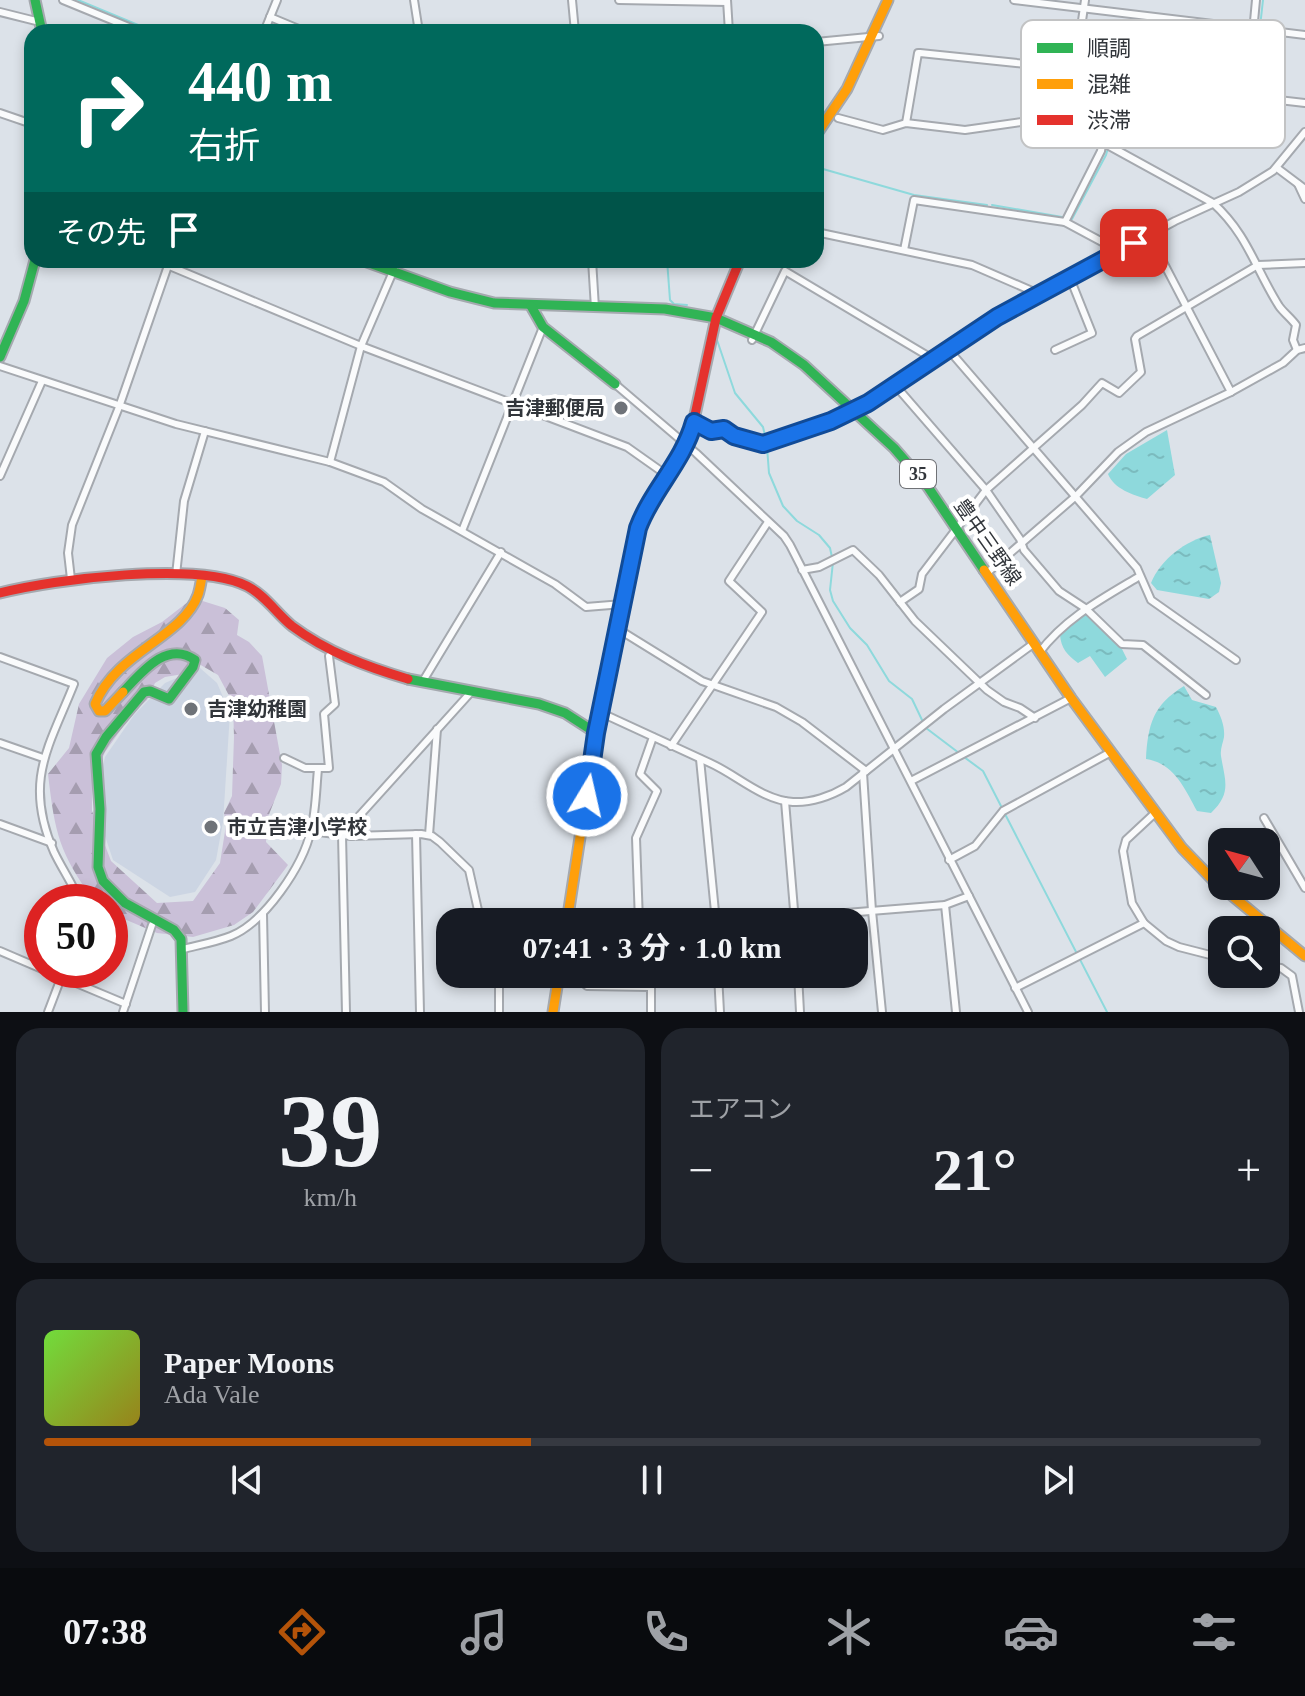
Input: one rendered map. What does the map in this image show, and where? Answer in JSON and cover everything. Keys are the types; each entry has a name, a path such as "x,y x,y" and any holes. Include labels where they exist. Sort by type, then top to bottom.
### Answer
{"main road":[{"path":"35,0 40,24"},
{"path":"824,123 847,89 875,36 888,0"},
{"path":"0,357 24,301 33,268"},
{"name":"豊中三野線","path":"381,268 473,299 531,306 665,309 716,318 804,365 910,464 957,528 1039,653 1182,848 1212,879 1305,956"},
{"path":"569,908 596,733 638,528 687,445 716,318 737,268"},
{"path":"531,306 543,327 615,384"},
{"path":"0,593 25,585 71,579 176,575 234,580 254,590 279,616 305,635 388,673 563,712 596,733"},
{"path":"183,1012 181,939 174,930 136,910 103,881 98,867 100,809 96,761 100,744 144,692 150,691 169,699 195,660 184,653 157,660 136,675 105,711 99,711 95,704 103,687 119,669 188,610 199,592 202,576"},
{"path":"553,1012 557,988"}],"street":[{"path":"63,0 122,24"},
{"path":"267,24 277,0"},
{"path":"414,0 418,24"},
{"path":"572,0 574,24"},
{"path":"619,0 727,1 728,24"},
{"path":"1014,0 1183,20"},
{"path":"1082,20 1085,0"},
{"path":"1256,0 1257,20"},
{"path":"0,12 33,24"},
{"path":"270,17 287,24"},
{"path":"1285,32 1305,35"},
{"path":"824,41 875,36"},
{"path":"906,123 918,53 1021,63"},
{"path":"1285,101 1305,103"},
{"path":"0,113 24,121"},
{"path":"838,118 878,130 906,123 965,130 1021,123"},
{"path":"694,422 711,431 724,429 734,436 763,444 809,431 855,410 1039,294 1149,235 1239,192 1277,168 1305,132"},
{"path":"1065,222 1105,148"},
{"path":"986,574 1075,496 1118,452 1146,432 1231,392 1283,363 1301,349 1293,340 1296,325 1280,309 1240,232 1213,203 1108,148"},
{"path":"1277,168 1305,189"},
{"path":"1298,184 1305,199"},
{"path":"904,250 914,200 1065,222 1119,251"},
{"path":"824,234 972,265 1039,294"},
{"path":"1149,235 1231,392"},
{"path":"900,602 919,589 922,574 986,490 1082,405 1102,383 1119,393 1141,372 1137,336 1258,265 1305,263"},
{"path":"71,579 68,553 72,525 119,407 167,268"},
{"path":"183,268 361,346 627,447 668,476"},
{"path":"330,462 361,346 395,268"},
{"path":"592,268 595,308"},
{"path":"754,338 785,271 933,359"},
{"path":"1055,350 1092,333 1070,278"},
{"path":"462,531 543,327"},
{"path":"948,349 1137,568 1151,600 1236,660"},
{"path":"0,366 119,407 330,462 384,482 422,509 555,584 586,607 623,604"},
{"path":"0,476 42,381"},
{"path":"615,384 687,445 784,536 1028,1012"},
{"path":"895,385 986,490 1024,550 1059,591 1085,608 1122,644 1143,645 1206,695"},
{"path":"176,575 184,501 205,431"},
{"path":"671,746 762,612 729,581 768,522"},
{"path":"802,570 819,567 853,550 922,628 980,682 1004,702 1035,718"},
{"path":"423,681 501,552"},
{"path":"1039,653 1053,635 1085,608 1140,576"},
{"path":"617,629 686,672 776,707 802,722 864,772 872,911 882,1012"},
{"path":"608,716 770,796 785,801 809,802 832,795 1033,644"},
{"path":"284,758 298,766 329,768 324,714 335,704 329,656"},
{"path":"0,657 74,684 43,758 39,787 52,843 71,884"},
{"path":"346,1012 342,835 472,691"},
{"path":"911,781 1071,698"},
{"path":"429,835 437,729"},
{"path":"638,908 636,838 657,791 640,774 653,737"},
{"path":"0,743 43,758"},
{"path":"949,860 975,846 1003,811 1111,752"},
{"path":"700,759 715,908"},
{"path":"183,949 232,936 263,914 289,877 311,831 318,769"},
{"path":"785,801 794,908"},
{"path":"1155,813 1126,840 1123,851 1132,903 1144,923 1166,941 1208,954"},
{"path":"1264,818 1305,888"},
{"path":"0,824 52,843"},
{"path":"311,831 342,835 429,835 469,870 478,908"},
{"path":"416,834 420,1012"},
{"path":"868,911 945,905 969,896"},
{"path":"945,905 956,1012"},
{"path":"263,914 265,1012"},
{"path":"1015,988 1144,923"},
{"path":"89,988 125,1008 152,925"},
{"path":"0,951 24,961"},
{"path":"1280,968 1292,976 1299,1012"},
{"path":"48,1012 57,988"},
{"path":"499,988 499,1012"},
{"path":"651,988 651,1012"},
{"path":"719,988 720,1012"},
{"path":"799,988 800,1012"}],"shaded area":[{"path":"200,668 217,683 230,713 223,822 216,860 195,892 170,897 113,860 94,803 105,757 134,715 165,683"}],"green space":[{"path":"193,598 225,608 239,620 237,635 262,656 282,765 281,784 268,817 266,842 288,865 253,912 234,925 193,937 157,933 128,921 128,884 83,884 66,856 56,828 48,774 69,748 79,704 107,658 133,637 162,622","holes":["199,664 218,675 233,703 232,796 224,813 226,825 220,863 193,901 157,903 111,861 92,811 92,782 105,752 132,714 147,700 155,683 165,677 183,674"]}],"water":[{"path":"1167,430 1175,475 1147,499 1115,484 1108,474 1126,454"},
{"path":"1210,535 1221,583 1219,592 1209,599 1157,590 1151,583 1167,559 1192,541"},
{"path":"1086,615 1122,649 1127,659 1105,677 1090,656 1078,663 1062,644 1060,635"},
{"path":"1184,686 1192,700 1216,707 1223,725 1221,753 1225,786 1222,799 1211,813 1197,811 1171,771 1156,761 1146,759 1154,716 1165,700"}],"waterway":[{"path":"78,0 136,24"},
{"path":"1261,20 1263,0"},
{"path":"1072,219 1108,148"},
{"path":"824,169 914,195 987,205"},
{"path":"992,205 1062,217"},
{"path":"668,268 670,300 674,304 687,305"},
{"path":"717,340 735,393 763,427 766,440"},
{"path":"767,447 769,473 783,506 830,548 833,601 850,628 867,645 889,681 912,699 923,722"},
{"path":"926,728 959,753"},
{"path":"964,757 983,771 1002,808"},
{"path":"1005,814 1107,1012"}],"traffic: fast":[{"path":"35,0 40,24"},
{"path":"0,357 24,301 33,268"},
{"path":"383,268 450,292 494,303 665,309 716,318 771,342 804,365 894,448 928,487 984,570"},
{"path":"531,306 543,327 615,384"},
{"path":"123,692 147,668 165,656 185,655 195,660 169,699 150,691 144,692 106,737 96,754 100,809 98,867 103,881 125,903 174,930 181,939 183,1012"},
{"path":"408,679 539,704 565,713 596,733"}],"traffic: slow":[{"path":"824,123 847,89 888,0"},
{"path":"569,908 596,733 638,528 660,486"},
{"path":"984,570 1071,698 1182,848 1212,879 1305,956"},
{"path":"123,692 105,711 99,711 95,704 118,671 190,610 198,595 202,576"},
{"path":"553,1012 557,988"}],"traffic: jam":[{"path":"660,486 690,438 716,318 737,268"},
{"path":"0,593 54,582 125,575 195,575 225,579 253,590 292,626 319,644 363,664 408,679"}],"place":[{"name":"吉津郵便局","path":"621,408"},
{"name":"吉津幼稚園","path":"191,709"},
{"name":"市立吉津小学校","path":"211,827"}],"route":[{"path":"587,796 596,733 638,528 649,505 682,455 694,422 711,431 724,429 734,436 763,444 809,431 868,403 997,317 1134,243"}]}
